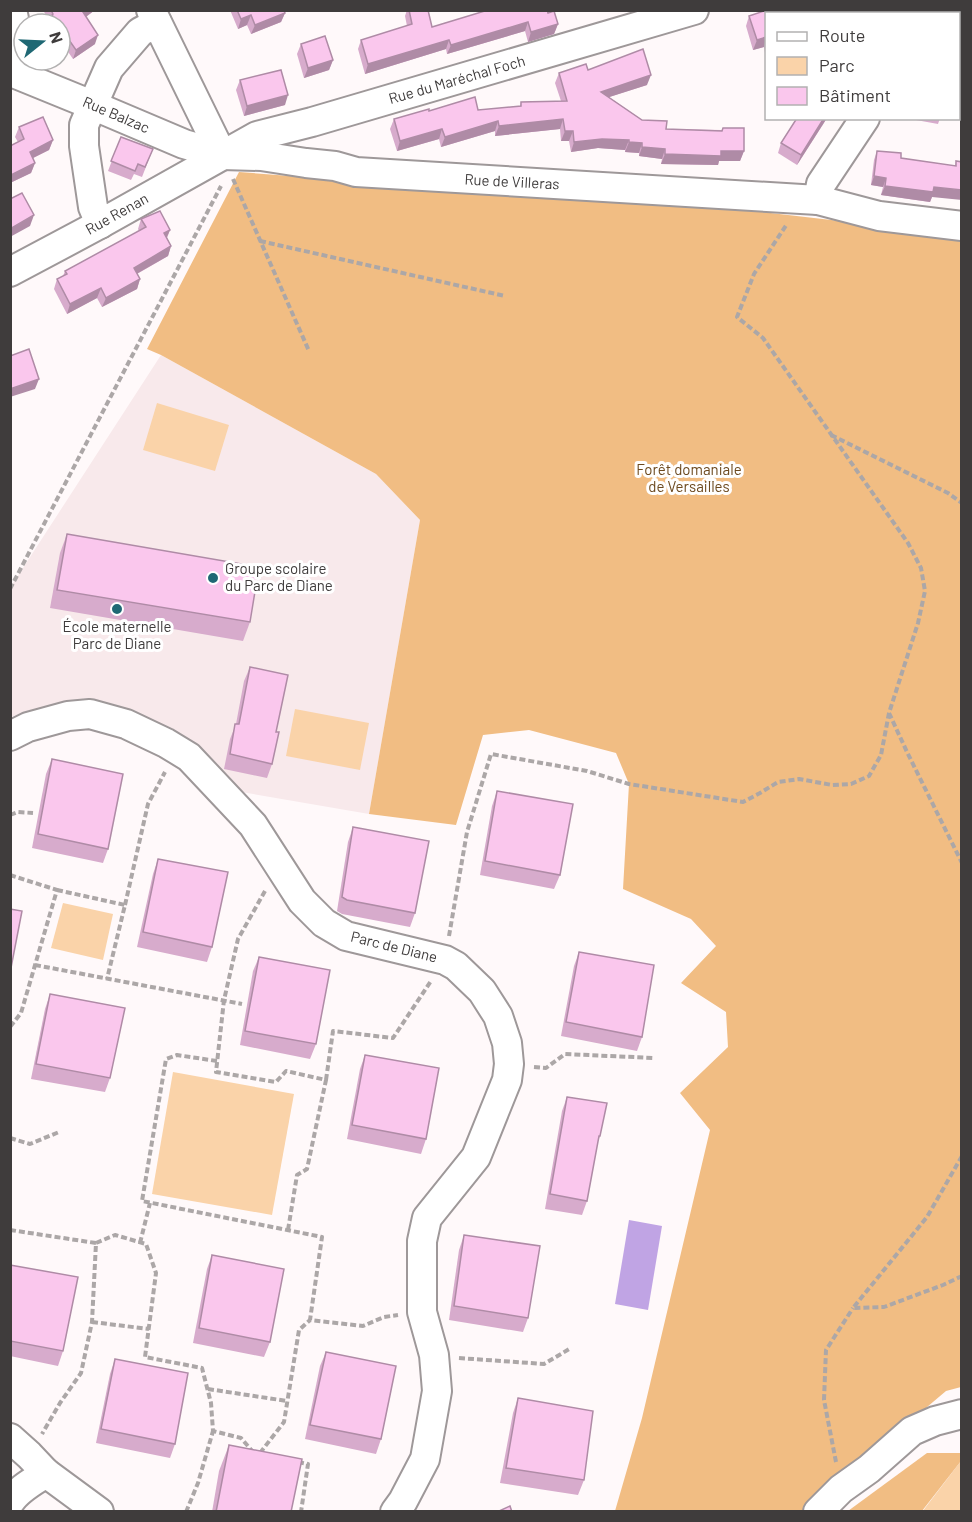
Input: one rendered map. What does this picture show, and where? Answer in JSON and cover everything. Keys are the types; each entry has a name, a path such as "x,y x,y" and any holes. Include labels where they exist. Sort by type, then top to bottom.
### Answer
{"street":[{"path":"11,73 17,48 12,10"},
{"name":"Rue du Maréchal Foch","path":"259,146 312,122 694,10"},
{"path":"100,224 93,207 84,146 84,125 109,68 154,17 226,163"},
{"name":"Rue Balzac","path":"11,73 226,163"},
{"path":"812,200 864,120"},
{"name":"Rue de Villeras","path":"226,163 259,146 306,163 334,166 356,172 812,200 879,216 962,226"},
{"name":"Rue Renan","path":"10,272 100,224 226,163"},
{"name":"Parc de Diane","path":"10,736 28,727 68,716 90,714 126,724 177,750 189,758 253,825 302,901 324,922 346,936 445,960 456,966 482,991 498,1016 507,1043 509,1064 507,1080 476,1157 427,1218 422,1241 422,1312 434,1355 436,1391 425,1459 395,1512"},
{"path":"818,1512 841,1489 869,1469 912,1431 935,1421 962,1414"},
{"path":"10,1502 30,1483 29,1455"},
{"path":"29,1455 99,1512"}],"path":[{"path":"226,163 309,351"},
{"path":"10,589 226,163"},
{"path":"467,832 491,754 587,771 629,784 743,802 778,782 799,779 832,785 851,784 869,776 881,755 889,713 918,623 925,591 921,568 908,543 763,338 737,317 754,274 781,232 812,200"},
{"path":"260,241 506,296"},
{"path":"831,435 948,493 962,503"},
{"path":"889,713 962,863"},
{"path":"107,979 148,804 177,750"},
{"path":"10,815 18,812 33,813"},
{"path":"279,865 238,939 224,1000 216,1072 276,1082 286,1071 326,1080 307,1169 297,1175 288,1230"},
{"path":"10,874 57,890 125,905"},
{"path":"10,1027 21,1013 57,890"},
{"path":"34,965 242,1004"},
{"path":"509,1064 546,1068 565,1054 654,1058"},
{"path":"217,1061 177,1055 166,1059 142,1201 322,1237 310,1320 299,1330 284,1422 257,1457"},
{"path":"10,1138 30,1144 59,1132"},
{"path":"841,1489 824,1400 826,1350 853,1308 927,1217 962,1156"},
{"path":"140,1243 150,1203"},
{"path":"10,1230 96,1243 115,1235 146,1244 156,1273 145,1357 202,1368 212,1403 213,1431 198,1483 186,1512"},
{"path":"29,1455 81,1373 92,1322 96,1243"},
{"path":"853,1308 884,1307 943,1286 962,1276"},
{"path":"310,1320 363,1326 384,1317 422,1312"},
{"path":"92,1322 149,1329"},
{"path":"434,1355 544,1364 571,1348"},
{"path":"208,1389 287,1401"},
{"path":"213,1431 241,1438 257,1457 267,1458"},
{"path":"288,1461 308,1464 301,1512"}],"shaded area":[{"name":"Groupe scolaire du Parc de Diane","path":"161,355 376,474 420,520 369,814 224,789 201,762 59,706 27,711 11,717 10,588"},
{"path":"629,1220 662,1226 648,1310 615,1304"}],"green space":[{"name":"Forêt domaniale de Versailles","path":"239,172 727,208 961,235 961,1387 946,1391 804,1511 615,1511 642,1418 710,1130 680,1093 728,1047 726,1012 681,983 716,946 691,919 623,889 629,784 616,753 529,730 483,735 456,825 369,814 420,520 376,474 147,349"},
{"path":"157,403 229,425 215,471 143,450"},
{"path":"295,709 369,723 360,770 286,756"},
{"path":"63,903 113,914 103,960 51,948"},
{"path":"173,1072 294,1094 272,1215 152,1194"},
{"path":"927,1453 961,1453 961,1461 922,1511 848,1511"},
{"path":"961,1461 961,1511 922,1512"}],"building":[{"path":"51,10 85,10 83,12 98,35 76,50 72,44 72,12 52,12"},
{"path":"237,10 284,10 285,13 255,25 251,15 241,19"},
{"path":"409,10 428,10 432,27 488,10 547,10 548,13 554,11 558,24 531,32 528,22 451,45 449,40 368,64 361,40 412,24"},
{"path":"767,10 780,10 780,12 765,12 765,37 757,40 749,16"},
{"path":"829,10 867,10 866,12 832,12"},
{"path":"962,22 962,66 960,64 960,24"},
{"path":"325,36 333,60 308,68 301,44"},
{"path":"643,49 651,75 601,92 642,120 667,121 666,129 722,131 723,128 744,128 744,151 721,151 721,156 665,154 665,149 642,147 642,143 629,142 629,140 602,139 574,142 573,131 565,131 563,119 499,126 498,121 445,137 442,129 400,141 394,119 475,97 478,110 521,106 521,102 567,101 559,73 586,64 588,70"},
{"path":"281,70 288,95 247,106 240,80"},
{"path":"43,117 53,140 30,152 35,163 11,175 10,146 24,139 19,127"},
{"path":"796,120 823,120 801,155 781,143"},
{"path":"121,137 153,149 145,167 138,164 135,171 111,161"},
{"path":"877,151 901,153 901,158 956,166 956,161 962,162 962,190 934,187 933,192 885,186 886,178 874,176"},
{"path":"22,193 34,215 10,229 10,199"},
{"path":"160,211 170,230 164,233 171,246 134,268 140,279 106,298 101,288 70,304 57,279 67,274 65,271 146,227 141,219"},
{"path":"29,349 39,379 10,389 10,356"},
{"path":"67,534 259,567 250,622 57,590"},
{"path":"250,667 288,675 272,764 230,754 235,724 239,724"},
{"path":"52,759 123,774 108,849 38,834"},
{"path":"497,791 573,804 560,875 485,861"},
{"path":"353,827 429,841 415,913 347,900 342,897"},
{"path":"158,859 228,872 212,947 143,932"},
{"path":"10,909 22,911 10,973"},
{"path":"579,952 654,965 642,1037 566,1022"},
{"path":"259,957 330,970 316,1044 245,1031"},
{"path":"50,994 125,1008 110,1078 36,1064"},
{"path":"365,1055 439,1068 426,1139 352,1125"},
{"path":"567,1097 607,1103 587,1201 550,1194"},
{"path":"464,1235 540,1246 528,1318 454,1306"},
{"path":"212,1255 284,1269 270,1342 199,1328"},
{"path":"10,1265 78,1277 63,1351 10,1341"},
{"path":"326,1352 396,1366 381,1439 310,1425"},
{"path":"115,1359 188,1373 175,1444 101,1429"},
{"path":"518,1398 593,1411 584,1480 506,1468"},
{"path":"229,1445 302,1459 291,1512 216,1512"},
{"path":"510,1506 512,1512 497,1512"}],"place":[{"name":"Groupe scolaire du Parc de Diane","path":"213,578"},
{"name":"École maternelle Parc de Diane","path":"117,609"}]}
